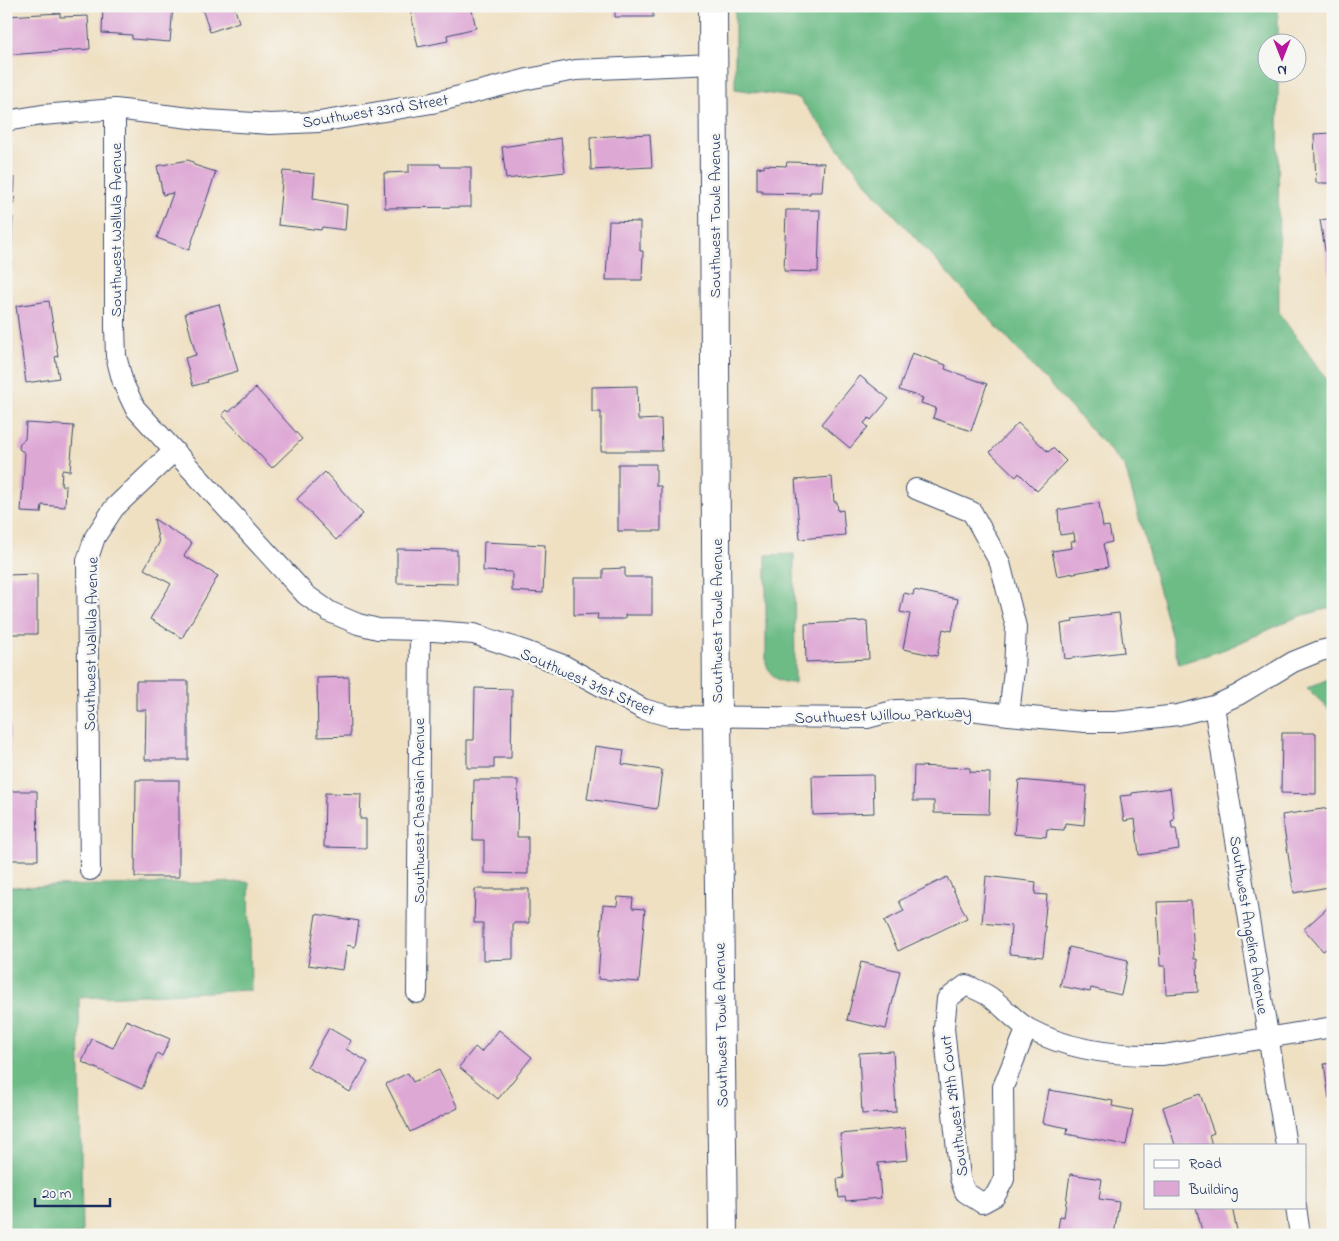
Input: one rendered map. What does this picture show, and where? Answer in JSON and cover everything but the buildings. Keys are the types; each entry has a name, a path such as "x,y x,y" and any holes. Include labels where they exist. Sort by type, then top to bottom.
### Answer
{"main road":[{"name":"Southwest Towle Avenue","path":"713,6 722,1235"}],"street":[{"name":"Southwest 33rd Street","path":"6,121 42,115 115,109 207,120 270,124 319,122 432,103 528,79 576,70 713,64"},
{"name":"Southwest Wallula Avenue","path":"90,870 87,561 95,537 114,508 174,451 135,408 123,383 116,356 115,109"},
{"name":"Southwest 31st Street","path":"174,451 306,595 330,612 358,624 378,629 474,634 563,666 643,709 669,716 717,717"},
{"path":"916,489 972,512 1000,563 1016,626 1009,715"},
{"name":"Southwest Chastain Avenue","path":"417,993 420,630"},
{"name":"Southwest Willow Parkway","path":"717,717 867,718 897,710 963,708 1009,715 1085,722 1116,722 1178,715 1214,706 1238,695 1293,662 1333,648"},
{"name":"Southwest Angeline Avenue","path":"1214,706 1286,1144"},
{"name":"Southwest 29th Court","path":"1027,1028 1003,1087 1004,1179 994,1196 982,1203 965,1192 960,1178 944,1028 947,999 966,985 987,995 1027,1028 1079,1048 1107,1053 1135,1056 1163,1055 1333,1027"},
{"path":"1296,1208 1300,1235"}],"green space":[{"path":"735,6 1278,6 1278,32 1256,32 1256,82 1278,82 1279,313 1333,388 1333,607 1297,617 1228,648 1179,664 1125,467 877,196 799,98 735,89"},
{"path":"794,554 795,683 777,679 773,676 766,663 766,555"},
{"path":"1333,677 1333,713 1307,688"},
{"path":"249,882 251,990 79,998 82,1235 6,1235 6,887"}]}
